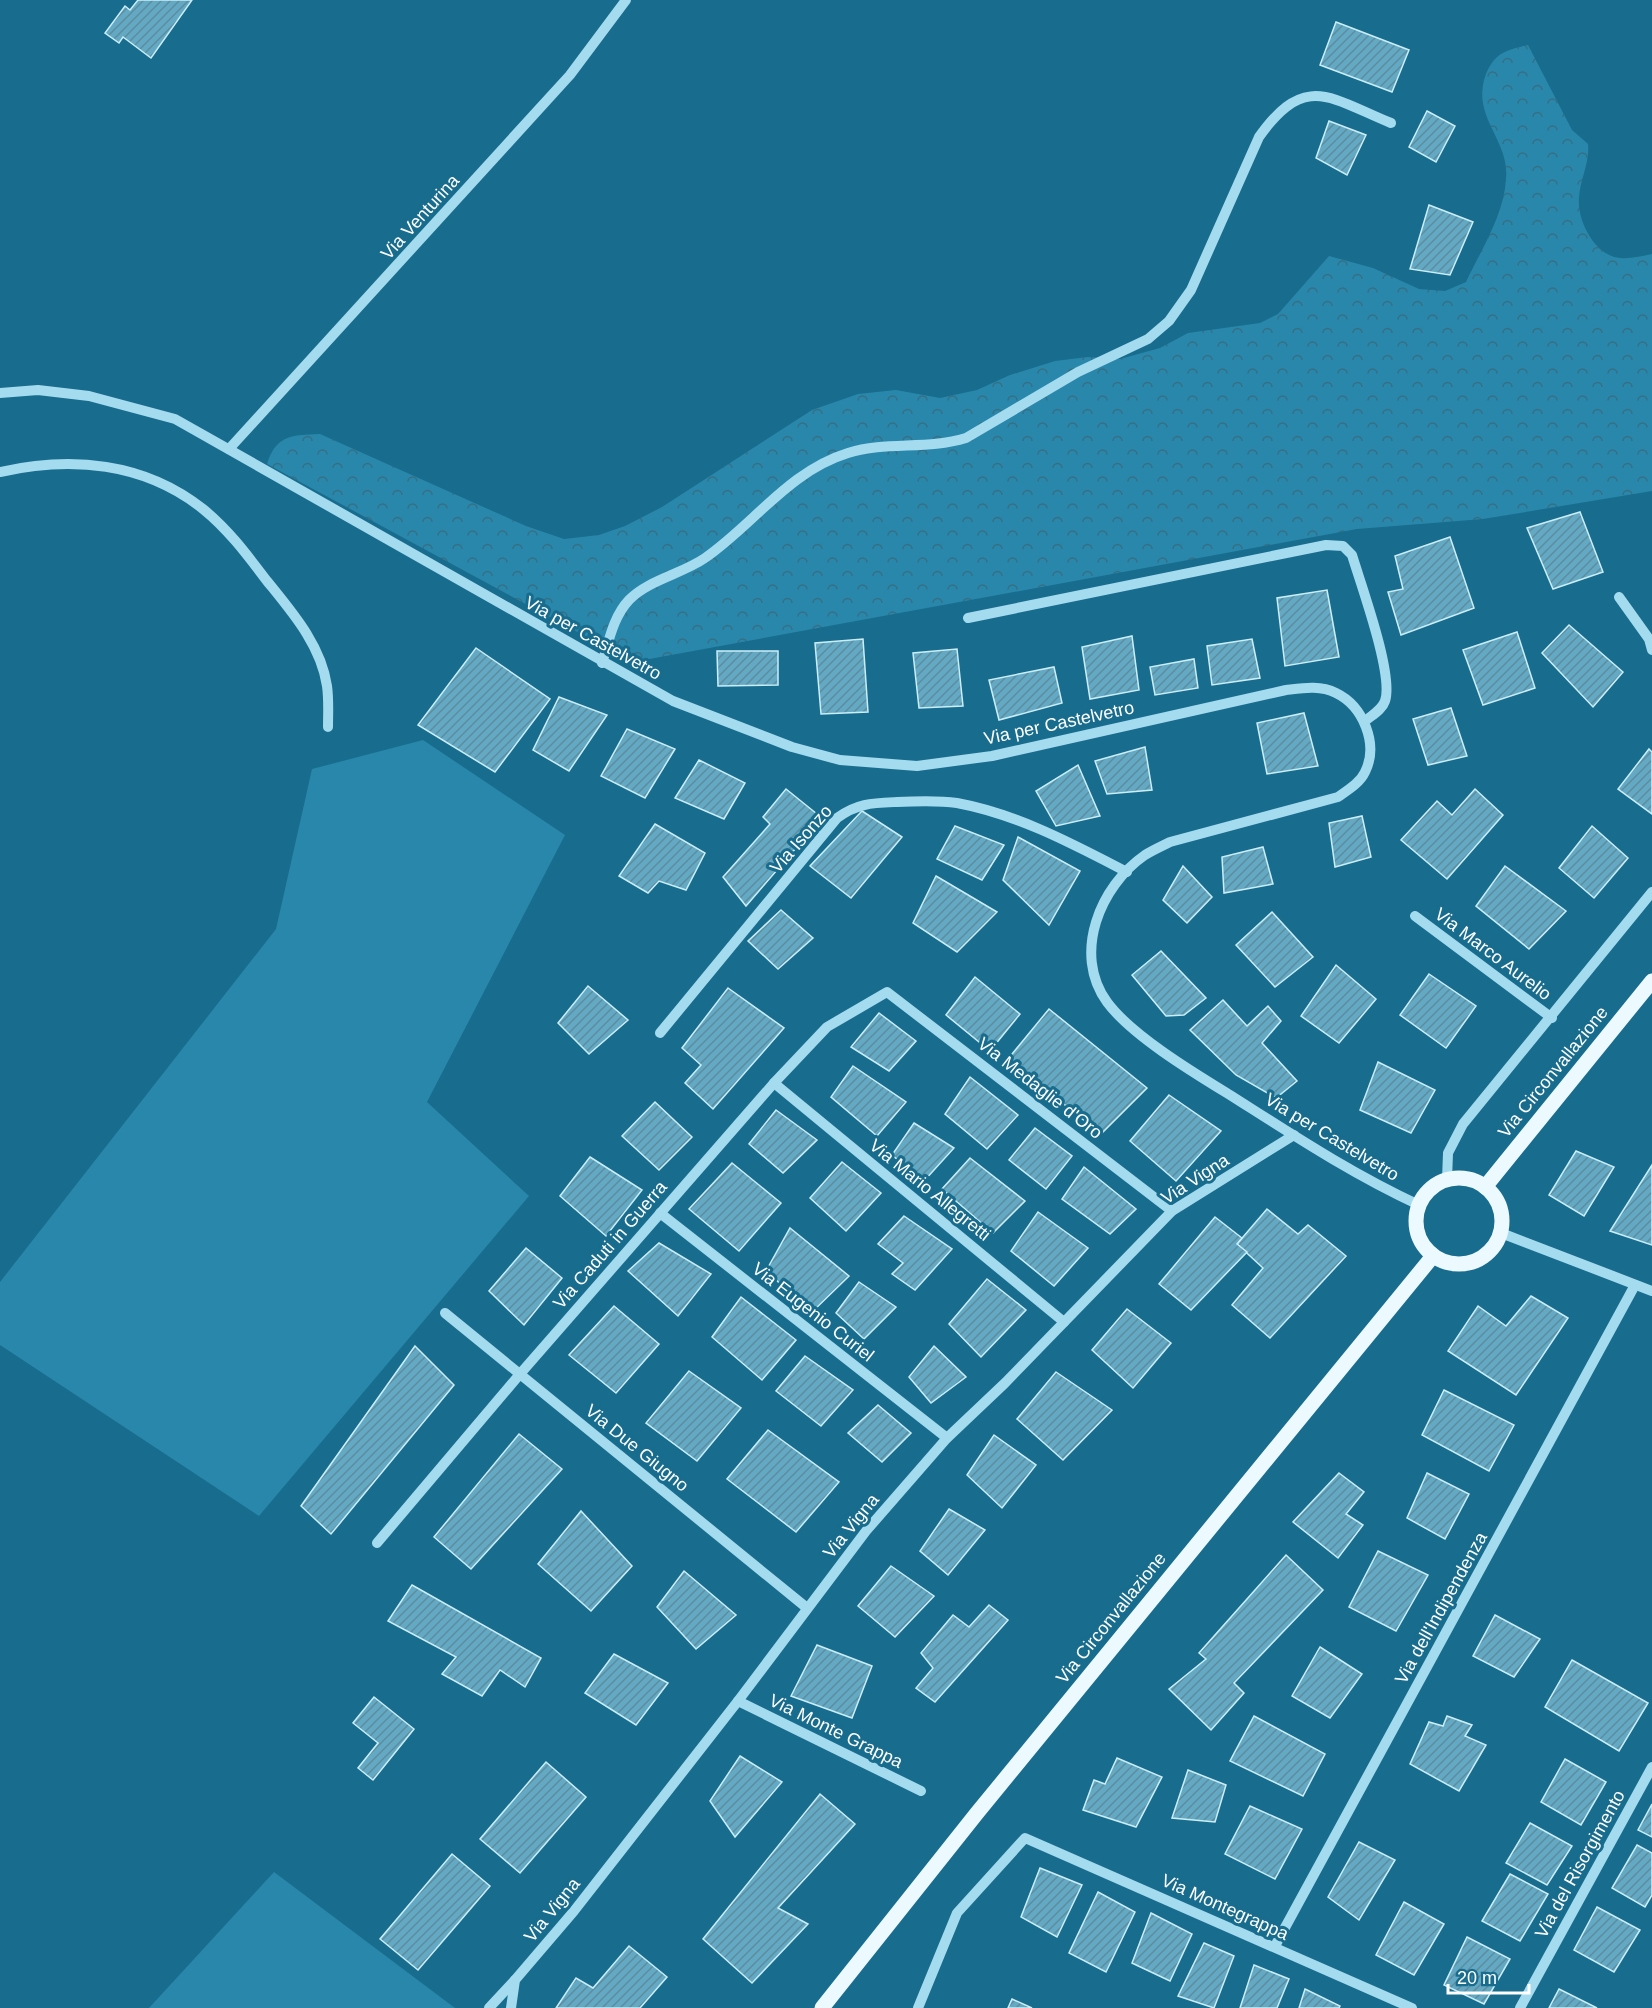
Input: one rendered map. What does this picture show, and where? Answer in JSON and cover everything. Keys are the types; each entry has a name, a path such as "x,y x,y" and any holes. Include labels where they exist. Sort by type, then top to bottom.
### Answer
{"main road":[{"name":"Via Circonvallazione","path":"1485,1187 1652,981"},
{"path":"1467,1179 1485,1187 1493,1194 1502,1213 1501,1233 1491,1251 1473,1262 1452,1264 1433,1256 1426,1250 1416,1223 1419,1205 1431,1189 1447,1180 1467,1179"},
{"name":"Via Circonvallazione","path":"822,2008 977,1813 1433,1256"}],"street":[{"name":"Via Venturina","path":"229,449 562,84 626,0"},
{"path":"602,663 617,615 630,599 647,587 677,575 706,558 802,475 849,453 880,447 948,443 966,438 1078,372 1148,339 1161,330 1191,290 1259,137 1272,118 1292,102 1308,95 1326,96 1391,123"},
{"name":"Via per Castelvetro","path":"0,393 38,390 89,396 175,419 602,663 673,701 792,747 840,760 917,766 992,756 1286,690 1314,687 1335,692 1351,702 1365,721 1370,746 1366,771 1354,785 1338,797 1170,842 1145,855 1127,872 1103,901 1093,930 1091,955 1095,980 1107,1002 1127,1022 1178,1063 1363,1179 1419,1205"},
{"path":"0,472 36,464 82,462 120,468 170,488 203,509 233,538 300,622 321,661 327,687 328,727"},
{"path":"968,618 1326,545 1342,546 1352,555 1385,671 1385,701 1365,721"},
{"path":"1620,597 1649,639 1652,650"},
{"name":"Via Isonzo","path":"660,1033 837,818 851,807 877,802 936,801 958,804 1052,834 1127,872"},
{"name":"Via Marco Aurelio","path":"1447,1180 1448,1153 1463,1124 1552,1018 1652,892"},
{"name":"Via Marco Aurelio","path":"1415,916 1552,1018"},
{"name":"Via Caduti in Guerra","path":"377,1543 520,1374 774,1083 827,1027 887,992"},
{"name":"Via Medaglie d'Oro","path":"887,992 1173,1211"},
{"name":"Via Mario Allegretti","path":"774,1083 1064,1322"},
{"name":"Via Vigna","path":"511,2008 516,1980 574,1911 738,1701 866,1531 947,1438 1173,1211 1294,1135"},
{"name":"Via Eugenio Curiel","path":"660,1213 947,1438"},
{"path":"1501,1233 1652,1292"},
{"name":"Via dell'Indipendenza","path":"1275,1946 1635,1285"},
{"name":"Via Due Giugno","path":"445,1313 807,1608"},
{"name":"Via Monte Grappa","path":"738,1701 921,1791"},
{"name":"Via del Risorgimento","path":"1520,2008 1652,1767"},
{"name":"Via Montegrappa","path":"918,2008 957,1913 1025,1838 1412,2008"},
{"path":"489,2008 516,1980"}],"green space":[{"path":"1528,45 1572,130 1588,144 1588,158 1581,184 1579,207 1589,236 1611,256 1628,258 1652,254 1652,491 1483,519 1357,529 633,662 267,464 275,447 286,438 320,434 526,526 564,539 599,535 625,526 662,507 812,410 858,394 896,390 940,398 977,390 1010,375 1055,361 1088,357 1120,359 1160,348 1188,333 1260,323 1278,314 1329,256 1373,268 1419,289 1445,291 1466,282 1491,232 1504,192 1506,165 1483,103 1482,89 1486,74 1493,61 1502,53"},
{"path":"423,740 565,835 427,1102 529,1196 259,1516 0,1345 0,1282 276,929 312,769"},
{"path":"274,1872 455,2008 149,2008"}],"building":[{"path":"138,0 192,0 151,58 123,37 119,43 105,33 125,6 130,10"},
{"path":"1336,22 1409,50 1392,92 1320,65"},
{"path":"1427,111 1455,126 1436,162 1409,147"},
{"path":"1329,121 1366,135 1347,175 1316,158"},
{"path":"1429,205 1473,222 1450,275 1410,269"},
{"path":"1580,512 1603,572 1553,589 1527,528"},
{"path":"1450,537 1474,608 1401,635 1388,592 1403,589 1395,556"},
{"path":"1327,590 1339,657 1285,666 1277,598"},
{"path":"1569,625 1623,672 1593,707 1542,653"},
{"path":"1517,632 1535,688 1483,705 1463,650"},
{"path":"1132,636 1139,690 1090,699 1082,647"},
{"path":"863,639 868,712 821,714 815,643"},
{"path":"1252,639 1260,678 1212,685 1207,646"},
{"path":"476,648 550,699 495,772 418,725"},
{"path":"957,649 963,706 919,708 913,653"},
{"path":"717,651 778,651 778,685 718,686"},
{"path":"1194,659 1198,688 1155,695 1150,667"},
{"path":"1054,667 1062,703 999,720 989,680"},
{"path":"559,697 607,715 569,771 533,750"},
{"path":"1451,708 1467,756 1428,765 1413,719"},
{"path":"1304,713 1318,766 1267,774 1257,723"},
{"path":"627,729 675,749 645,798 601,776"},
{"path":"1145,747 1152,790 1107,794 1095,761"},
{"path":"1649,749 1652,752 1652,814 1618,789"},
{"path":"699,760 745,783 724,819 675,798"},
{"path":"1078,765 1100,816 1056,826 1036,791"},
{"path":"786,789 822,818 746,906 723,877 770,824 763,817"},
{"path":"1475,789 1503,815 1447,879 1401,840 1437,801 1452,815"},
{"path":"862,811 902,837 851,898 810,866"},
{"path":"1362,816 1371,857 1335,867 1329,823"},
{"path":"655,824 705,853 686,890 659,881 648,893 619,876"},
{"path":"955,826 1004,845 982,880 937,859"},
{"path":"1592,826 1628,858 1594,898 1559,868"},
{"path":"1018,837 1080,871 1049,925 1003,880"},
{"path":"1263,847 1273,884 1224,893 1222,857"},
{"path":"1183,866 1212,897 1187,923 1163,900"},
{"path":"1505,866 1566,911 1529,949 1476,906"},
{"path":"936,876 997,912 957,952 913,923"},
{"path":"781,910 813,938 778,969 748,941"},
{"path":"1272,912 1313,957 1275,987 1236,945"},
{"path":"1161,951 1206,998 1184,1015 1166,1016 1132,975"},
{"path":"1336,965 1376,999 1339,1043 1301,1016"},
{"path":"1429,974 1476,1006 1446,1048 1400,1015"},
{"path":"975,977 1020,1014 990,1051 946,1015"},
{"path":"588,986 628,1020 589,1054 558,1023"},
{"path":"728,988 784,1028 713,1109 685,1083 701,1065 682,1048"},
{"path":"1223,1000 1247,1026 1268,1006 1281,1021 1262,1043 1297,1081 1276,1098 1236,1075 1190,1030"},
{"path":"1049,1009 1147,1088 1101,1134 1008,1059"},
{"path":"879,1013 916,1041 889,1071 851,1047"},
{"path":"1378,1062 1435,1090 1411,1133 1360,1110"},
{"path":"853,1066 906,1102 877,1136 831,1097"},
{"path":"970,1077 1018,1115 987,1149 945,1114"},
{"path":"1169,1095 1221,1131 1176,1181 1130,1141"},
{"path":"655,1102 692,1137 659,1170 622,1136"},
{"path":"776,1110 817,1140 783,1173 749,1144"},
{"path":"914,1123 954,1148 924,1181 892,1155"},
{"path":"1035,1128 1072,1156 1046,1189 1009,1160"},
{"path":"1576,1151 1614,1167 1584,1216 1549,1195"},
{"path":"590,1157 642,1190 606,1236 560,1196"},
{"path":"970,1158 1025,1201 993,1233 942,1189"},
{"path":"842,1162 881,1193 846,1231 810,1198"},
{"path":"732,1163 781,1203 739,1251 689,1209"},
{"path":"1652,1165 1652,1245 1610,1231"},
{"path":"1084,1167 1136,1209 1110,1234 1062,1199"},
{"path":"1267,1209 1298,1234 1308,1225 1346,1256 1270,1338 1232,1305 1263,1268 1237,1244"},
{"path":"1038,1212 1088,1248 1054,1286 1011,1251"},
{"path":"904,1216 952,1249 915,1290 892,1274 903,1263 878,1244"},
{"path":"1215,1217 1242,1238 1237,1244 1247,1252 1191,1310 1159,1284"},
{"path":"790,1228 849,1276 812,1312 766,1271"},
{"path":"659,1243 711,1274 678,1316 628,1271"},
{"path":"526,1248 562,1278 524,1325 489,1291"},
{"path":"987,1279 1026,1310 981,1357 949,1324"},
{"path":"859,1282 896,1307 864,1339 836,1313"},
{"path":"1531,1296 1568,1318 1516,1395 1448,1351 1478,1306 1506,1326"},
{"path":"741,1297 796,1340 762,1380 712,1337"},
{"path":"614,1306 659,1344 616,1393 569,1355"},
{"path":"1127,1309 1171,1343 1133,1388 1092,1350"},
{"path":"415,1346 454,1385 331,1534 301,1506"},
{"path":"934,1346 966,1377 931,1403 909,1377"},
{"path":"805,1356 853,1390 821,1426 776,1391"},
{"path":"689,1371 741,1408 697,1461 646,1423"},
{"path":"1056,1372 1112,1410 1063,1460 1017,1419"},
{"path":"1444,1390 1514,1425 1489,1471 1422,1435"},
{"path":"878,1405 911,1433 882,1462 848,1433"},
{"path":"768,1430 839,1482 796,1532 727,1479"},
{"path":"519,1434 562,1469 471,1569 434,1537"},
{"path":"994,1435 1036,1465 1002,1508 967,1475"},
{"path":"1339,1473 1364,1492 1346,1514 1363,1525 1338,1558 1293,1522"},
{"path":"1427,1473 1469,1494 1445,1539 1407,1518"},
{"path":"949,1509 985,1530 948,1575 920,1551"},
{"path":"581,1511 632,1566 591,1611 538,1564"},
{"path":"1378,1551 1428,1575 1396,1631 1349,1607"},
{"path":"1286,1555 1323,1590 1234,1683 1244,1693 1211,1730 1169,1689 1206,1659 1199,1653"},
{"path":"891,1566 934,1596 895,1637 858,1606"},
{"path":"684,1571 736,1615 696,1649 657,1607"},
{"path":"412,1585 541,1658 525,1687 500,1670 482,1696 442,1674 456,1657 388,1621"},
{"path":"989,1605 1008,1620 935,1702 916,1688 933,1668 921,1653 953,1615 969,1627"},
{"path":"1495,1615 1540,1639 1514,1677 1473,1656"},
{"path":"817,1645 872,1666 852,1718 791,1696"},
{"path":"1320,1647 1362,1674 1330,1718 1292,1696"},
{"path":"614,1654 668,1683 636,1725 585,1693"},
{"path":"1572,1660 1648,1703 1619,1751 1545,1707"},
{"path":"374,1697 414,1729 373,1780 358,1768 378,1743 353,1723"},
{"path":"1254,1716 1325,1754 1303,1796 1230,1761"},
{"path":"1447,1716 1472,1725 1465,1736 1486,1745 1459,1791 1410,1764 1429,1722 1443,1726"},
{"path":"740,1756 782,1782 735,1837 710,1801"},
{"path":"1117,1758 1162,1777 1136,1827 1083,1810 1094,1780 1105,1784"},
{"path":"1565,1759 1606,1782 1581,1825 1541,1802"},
{"path":"546,1762 586,1797 520,1873 480,1839"},
{"path":"1188,1770 1226,1785 1215,1822 1172,1818"},
{"path":"820,1794 855,1824 778,1908 808,1924 752,1983 703,1939"},
{"path":"1652,1804 1652,1837 1638,1830"},
{"path":"1250,1806 1302,1829 1275,1879 1225,1854"},
{"path":"1530,1823 1572,1846 1547,1885 1506,1863"},
{"path":"1359,1842 1395,1860 1359,1920 1328,1897"},
{"path":"1637,1845 1652,1853 1652,1895 1645,1907 1612,1888"},
{"path":"452,1854 490,1886 418,1970 380,1939"},
{"path":"1040,1868 1082,1885 1057,1937 1021,1917"},
{"path":"1510,1874 1548,1894 1520,1941 1482,1921"},
{"path":"1098,1892 1135,1912 1106,1972 1069,1953"},
{"path":"1404,1902 1444,1924 1414,1975 1376,1955"},
{"path":"1597,1907 1640,1930 1614,1972 1574,1950"},
{"path":"1151,1913 1192,1934 1170,1981 1132,1963"},
{"path":"1467,1937 1510,1959 1484,2004 1444,1985"},
{"path":"1204,1943 1234,1956 1214,2008 1178,1996"},
{"path":"629,1946 667,1977 640,2008 556,2008 576,1978 593,1988"},
{"path":"1254,1965 1289,1979 1277,2008 1240,2008"},
{"path":"1305,1989 1340,2006 1339,2008 1299,2008"},
{"path":"1559,1989 1597,2008 1549,2008"},
{"path":"1012,1999 1032,2008 1008,2008"}]}
